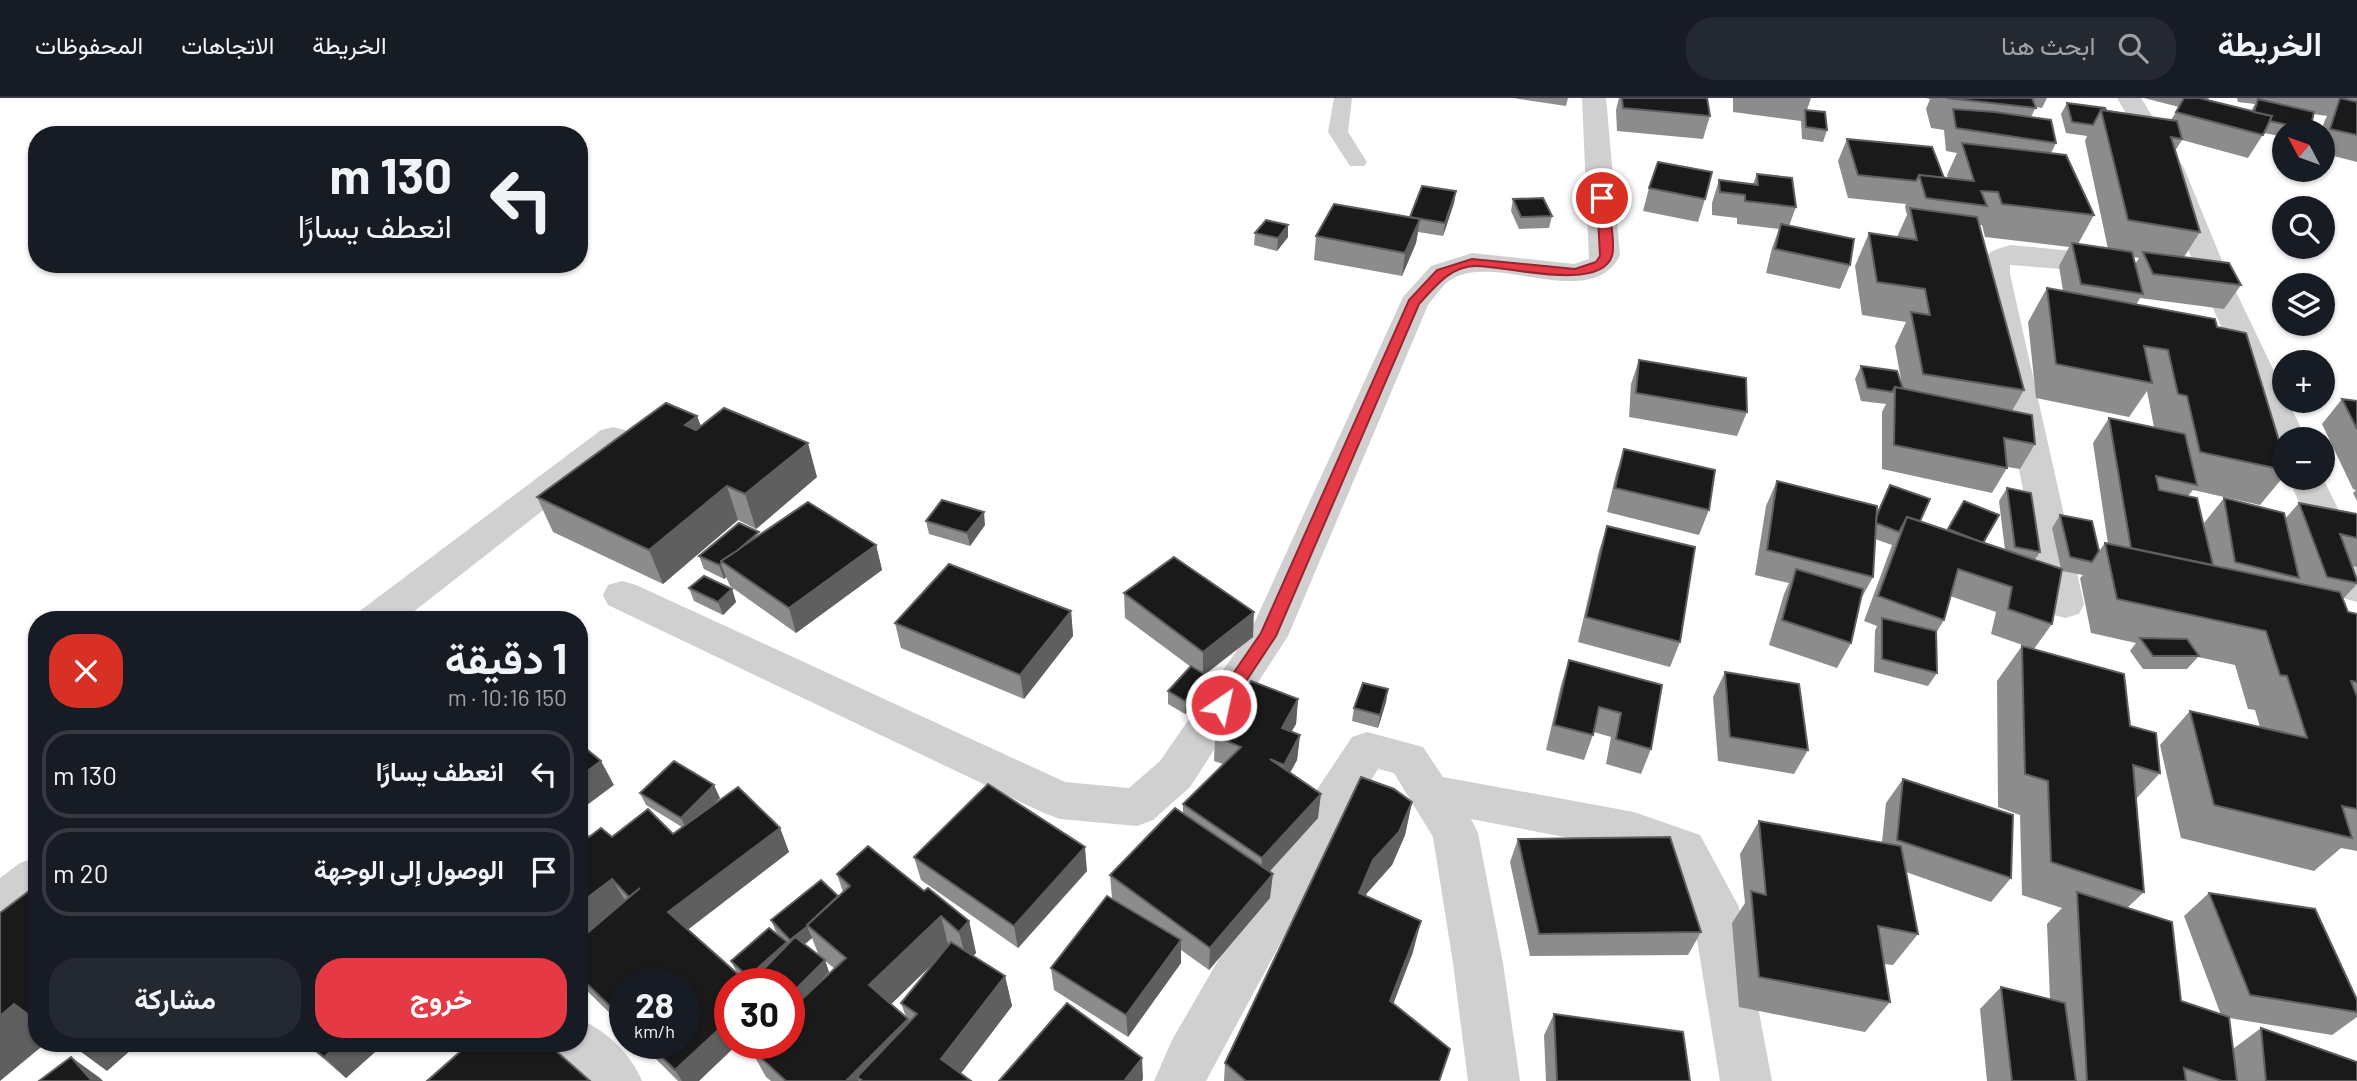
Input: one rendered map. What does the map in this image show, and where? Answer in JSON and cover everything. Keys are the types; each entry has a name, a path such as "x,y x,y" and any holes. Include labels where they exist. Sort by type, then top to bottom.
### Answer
{"street":[{"path":"622,595 1060,800 1137,807 1175,774 1268,636 1414,303 1441,272 1472,262 1576,273 1601,265 1606,256 1594,98"},
{"path":"2129,98 2171,167 2199,272 2283,427"},
{"path":"2065,604 1994,274 1996,260 2011,254 2144,267"},
{"path":"387,611 613,438"},
{"path":"2312,490 2357,589"},
{"path":"1180,1081 1190,1058 1334,801 1367,750 1408,759 1455,833 1478,963 1494,1081"},
{"path":"1432,793 1634,831 1684,849 1715,907 1746,1081"},
{"path":"0,905 28,884"},
{"path":"586,1052 616,1081"}],"lane":[{"path":"1343,98 1338,132 1357,162"}],"building":[{"path":"1622,98 1707,98 1710,116 1623,108"},
{"path":"1947,98 2032,98 2036,108"},
{"path":"2184,98 2199,98 2272,116 2263,135 2176,112"},
{"path":"2340,98 2357,102 2357,135 2335,130 2333,119"},
{"path":"2258,99 2314,112 2312,119 2272,119 2272,121 2270,121 2272,116 2254,112"},
{"path":"2067,103 2106,110 2101,110 2093,125 2072,122"},
{"path":"1953,109 2051,120 2056,143 1956,128"},
{"path":"1805,110 1825,112 1827,130 1806,127"},
{"path":"2101,110 2177,121 2182,139 2171,137 2200,232 2128,220"},
{"path":"1847,139 1932,147 1944,178 1919,175 1916,181 1858,175"},
{"path":"1962,143 2066,155 2094,215 2002,204 1998,192 1981,191 1987,206 1926,198 1919,175 1974,181"},
{"path":"1658,162 1712,172 1705,199 1649,188"},
{"path":"1757,174 1792,178 1796,207 1745,201 1745,195 1720,192 1719,180 1758,185"},
{"path":"1422,186 1456,191 1445,223 1410,217"},
{"path":"1543,198 1552,216 1521,217 1513,199"},
{"path":"1334,204 1420,219 1405,253 1316,236"},
{"path":"1910,208 1977,217 2024,390 1923,374 1911,312 1930,315 1925,289 1877,282 1869,233 1917,240"},
{"path":"1266,220 1288,225 1278,238 1255,233"},
{"path":"1781,224 1854,239 1850,265 1775,249"},
{"path":"2072,243 2132,252 2143,294 2081,284"},
{"path":"2143,252 2229,263 2241,285 2153,274"},
{"path":"2047,288 2215,319 2217,327 2246,333 2275,427 2272,427 2272,467 2200,452 2187,396 2178,394 2168,350 2144,346 2152,383 2056,364"},
{"path":"1639,360 1746,378 1747,412 1636,393"},
{"path":"1861,366 1897,371 1903,389 1895,387 1892,392 1867,388"},
{"path":"1895,387 2032,415 2035,444 2004,438 2007,468 1894,445"},
{"path":"2342,399 2357,401 2357,429"},
{"path":"666,403 697,416 685,425 696,430 724,408 808,443 745,494 727,486 649,550 537,497"},
{"path":"2109,418 2185,434 2197,485 2156,476 2159,490 2197,498 2213,565 2131,548"},
{"path":"1624,449 1715,470 1709,510 1615,488"},
{"path":"1777,481 1877,506 1873,577 1767,550"},
{"path":"1890,485 1930,499 1920,521 1907,517 1899,532 1876,523"},
{"path":"2007,488 2031,493 2040,552 2015,547"},
{"path":"2224,498 2284,513 2299,578 2235,562"},
{"path":"942,500 984,512 967,533 926,521"},
{"path":"1964,501 1999,515 1983,543 1948,529"},
{"path":"808,502 876,545 789,608 721,561"},
{"path":"2299,503 2357,514 2357,538 2340,534 2357,583 2327,577"},
{"path":"2060,515 2092,521 2099,551 2092,562 2070,557"},
{"path":"1907,517 2062,569 2052,624 2008,609 2012,587 1958,569 1944,620 1878,596"},
{"path":"739,523 759,532 719,565 699,556"},
{"path":"1607,526 1695,547 1680,642 1586,617"},
{"path":"2105,543 2340,592 2348,612 2357,614 2357,682 2351,681 2357,697 2357,809 2342,806 2352,838 2214,805 2190,711 2307,738 2287,676 2280,675 2266,631 2117,599"},
{"path":"1174,557 1254,612 1203,652 1124,593"},
{"path":"949,564 1071,611 1020,675 895,623"},
{"path":"1796,569 1863,589 1851,643 1782,620"},
{"path":"704,576 732,589 718,602 689,588"},
{"path":"1882,618 1936,631 1937,673 1882,659"},
{"path":"2140,638 2187,639 2199,656 2153,656"},
{"path":"2022,646 2124,674 2130,726 2156,733 2160,773 2133,765 2144,892 2051,862 2048,781 2025,774"},
{"path":"1569,660 1662,685 1651,749 1616,739 1621,713 1599,707 1593,735 1554,725"},
{"path":"1191,666 1209,677 1185,701 1168,691"},
{"path":"1725,672 1799,684 1808,750 1730,737"},
{"path":"1251,681 1298,699 1282,728 1300,735 1284,765 1270,759 1321,794 1262,858 1183,804 1241,747 1215,736"},
{"path":"1363,683 1388,689 1380,715 1354,708"},
{"path":"588,750 601,761 588,770"},
{"path":"674,761 714,785 681,818 640,793"},
{"path":"1361,777 1394,789 1412,802 1399,832 1373,860 1359,893 1421,921 1390,1001 1450,1049 1439,1081 1246,1081 1225,1063"},
{"path":"1903,779 2013,815 2011,878 1897,840"},
{"path":"988,784 1085,847 1014,926 914,857"},
{"path":"738,787 780,828 668,912 731,968 714,968 714,1034 700,1047 700,968 609,968 609,1005 588,985 588,932 640,888 629,897 612,879 588,897 588,836 601,828 612,837 648,809 673,834"},
{"path":"1175,808 1273,874 1210,948 1110,875"},
{"path":"1759,821 1901,846 1918,934 1878,926 1890,1002 1759,977 1751,891 1766,895"},
{"path":"1670,837 1701,932 1539,934 1518,839"},
{"path":"868,846 924,891 928,888 969,921 959,932 941,916 869,985 908,1019 846,1081 786,1081 762,1059 805,1059 805,996 846,958 807,925 850,886 837,874"},
{"path":"821,880 838,896 790,940 771,920"},
{"path":"28,892 28,1014 14,1004 0,1016 0,913"},
{"path":"2077,892 2172,922 2181,1001 2229,1017 2237,1081 2222,1081 2184,1068 2186,1081 2087,1081"},
{"path":"2209,893 2315,909 2357,1000 2357,1012 2250,995"},
{"path":"1107,896 1181,940 1126,1015 1051,968"},
{"path":"769,928 787,942 758,968 738,968 731,961"},
{"path":"795,937 825,960 805,980 805,968 765,968"},
{"path":"951,942 1005,976 941,1059 971,1081 863,1081 857,1077 917,1014 901,1003"},
{"path":"2001,987 2065,1003 2076,1081 2012,1081"},
{"path":"1067,1003 1142,1058 1124,1081 999,1081"},
{"path":"1554,1014 1683,1032 1690,1081 1557,1081"},
{"path":"2261,1028 2357,1062 2357,1081 2266,1081"},
{"path":"460,1052 557,1052 590,1081 427,1081"},
{"path":"71,1057 92,1081 39,1081"},
{"path":"664,1059 687,1059 675,1070"}],"route":[{"path":"1221,705 1268,636 1414,303 1441,272 1472,262 1576,273 1601,265 1606,256 1602,198"}]}
